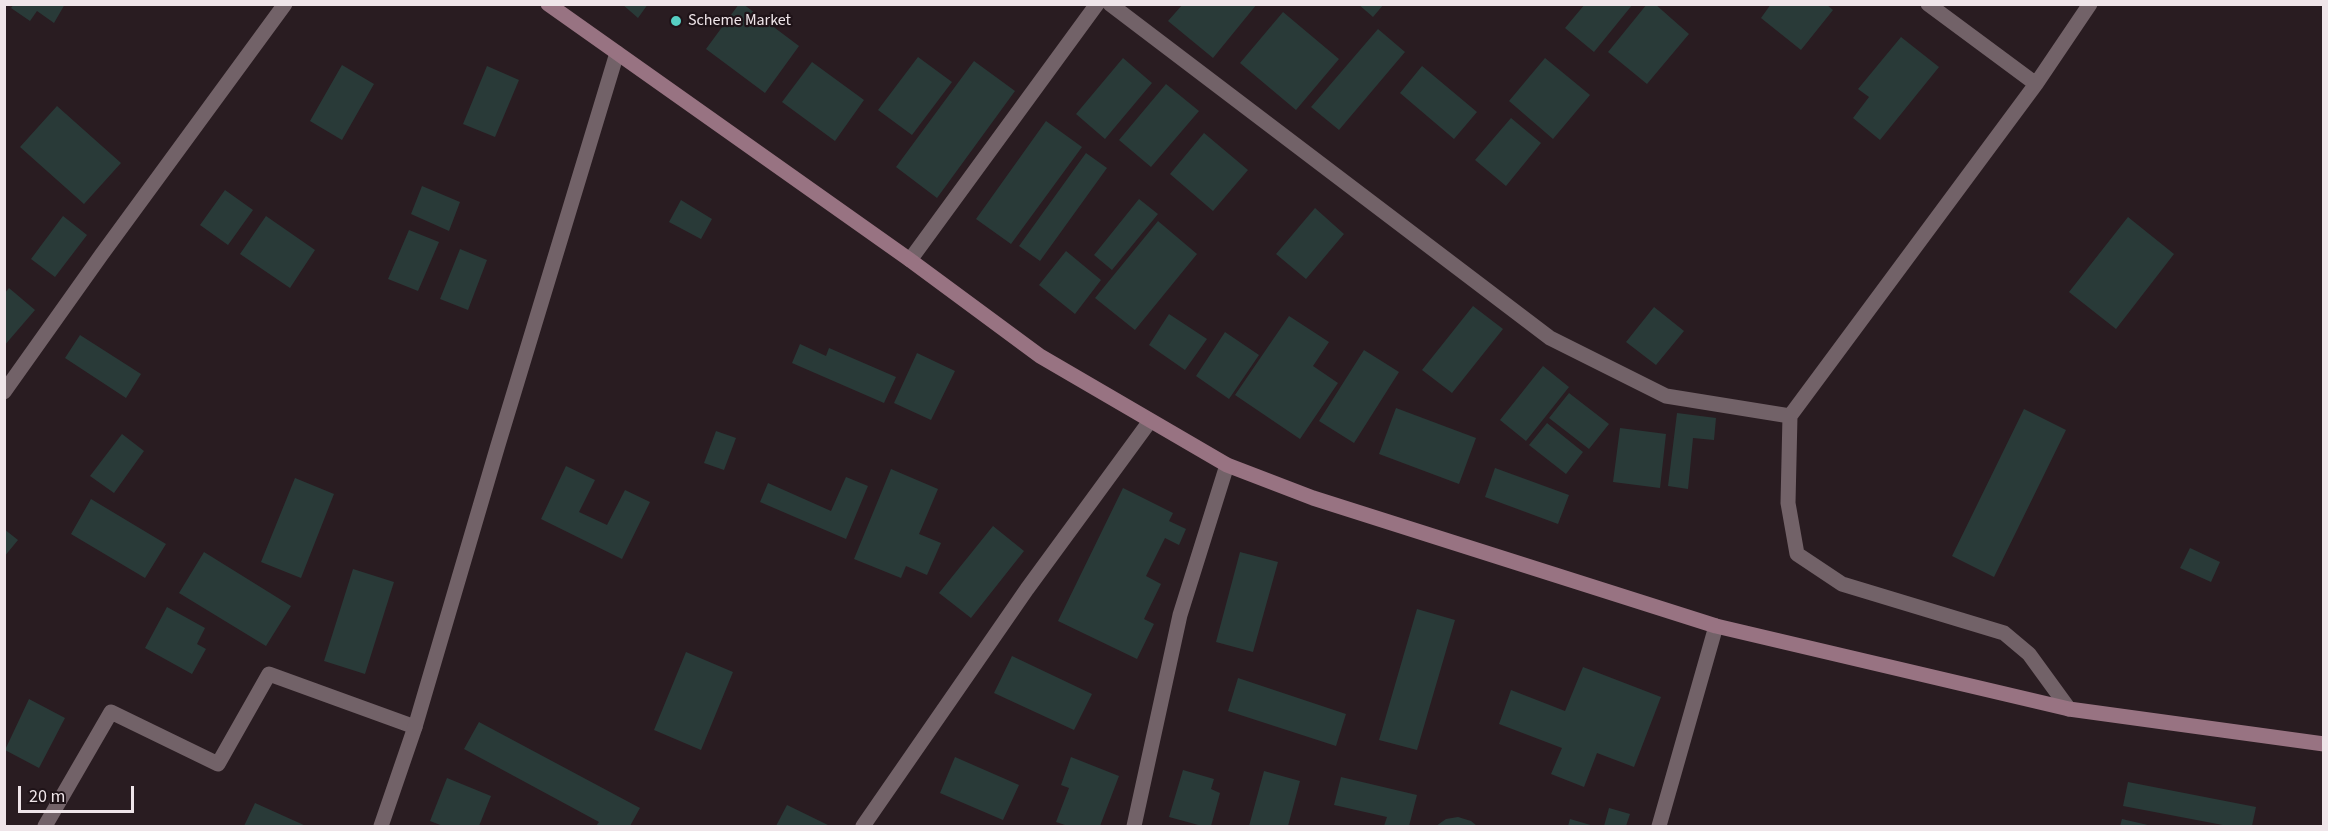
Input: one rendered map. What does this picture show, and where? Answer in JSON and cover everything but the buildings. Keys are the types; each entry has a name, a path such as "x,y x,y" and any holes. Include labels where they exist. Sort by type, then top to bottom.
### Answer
{"main road":[{"path":"548,4 910,260 1040,356 1227,465 1313,498 1716,626 2069,708 2324,744"}],"street":[{"path":"4,392 285,4"},
{"path":"910,260 1097,4"},
{"path":"1110,4 1550,338 1666,396 1790,416"},
{"path":"1928,4 2036,84"},
{"path":"2069,708 2029,654 2004,633 1842,584 1797,554 1788,502 1790,416 2036,84 2090,4"},
{"path":"381,826 415,727 617,53"},
{"path":"863,826 1027,590 1150,421"},
{"path":"1134,826 1180,615 1227,465"},
{"path":"1659,826 1716,626"},
{"path":"45,826 111,712 219,764 269,674 415,727"}],"place":[{"name":"Scheme Market","path":"676,21"}]}
